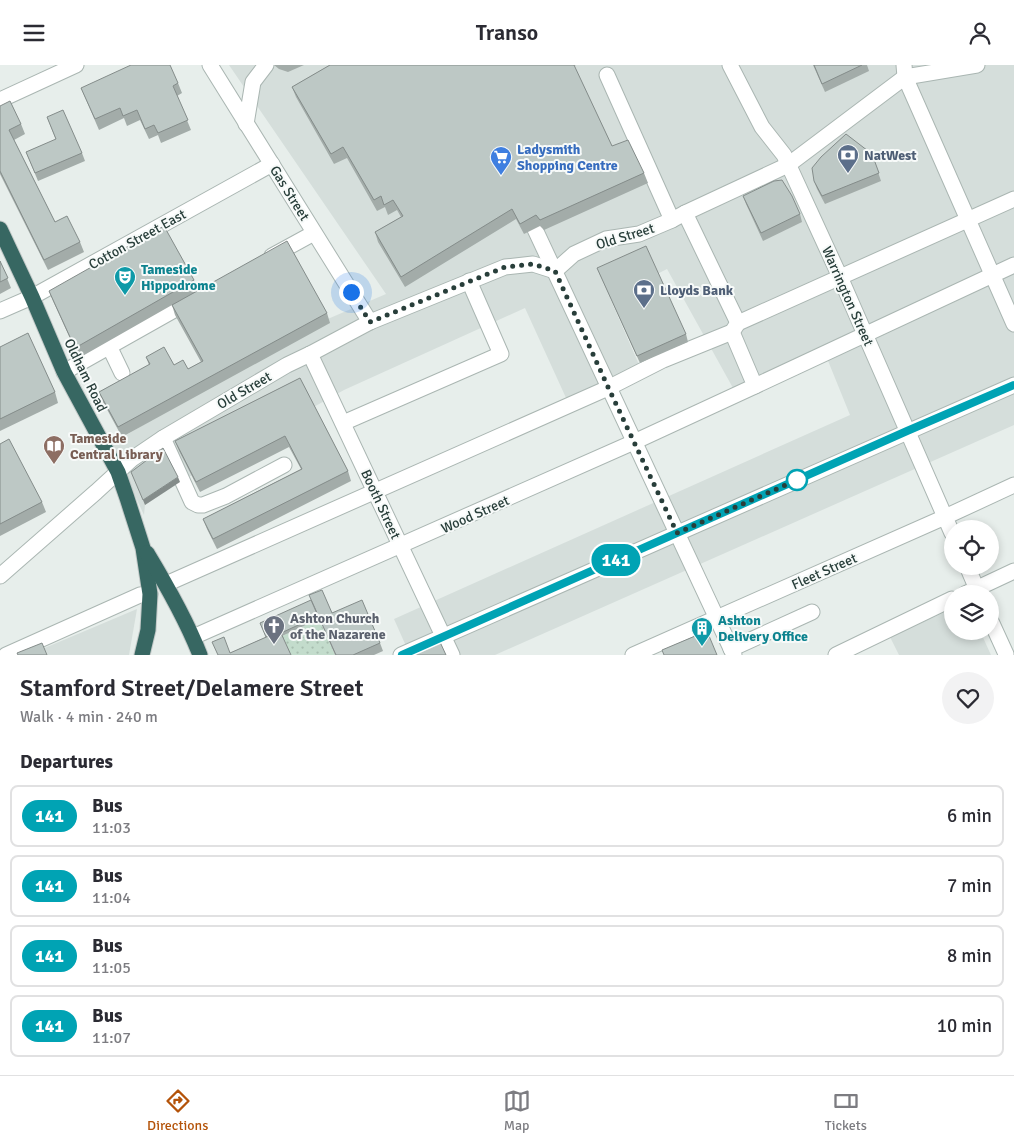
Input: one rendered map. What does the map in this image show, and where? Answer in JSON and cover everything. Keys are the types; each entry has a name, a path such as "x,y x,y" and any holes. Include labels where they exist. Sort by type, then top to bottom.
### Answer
{"highway":[{"name":"Oldham Road","path":"0,229 64,372 118,473 143,548 150,594 148,630 142,655"},
{"path":"143,548 166,584 200,655"}],"street":[{"path":"0,100 76,65"},
{"name":"Gas Street","path":"210,65 370,322"},
{"path":"246,123 253,82 266,65"},
{"name":"Warrington Street","path":"730,65 762,127 784,155 840,277 946,520"},
{"name":"Old Street","path":"0,576 132,459 163,437 287,365 370,322 505,267 533,264 555,271 574,255 606,239 639,234 672,221 685,213 788,165 905,71 978,65"},
{"path":"905,71 1014,324"},
{"path":"607,75 672,221"},
{"path":"0,90 21,90"},
{"name":"Cotton Street East","path":"0,311 32,297 272,164"},
{"path":"521,199 732,652 812,612"},
{"path":"166,584 608,387 840,277 1014,199"},
{"path":"685,213 700,243 735,327 754,386"},
{"path":"262,261 314,233"},
{"name":"Wood Street","path":"193,637 401,547 634,442 1014,265"},
{"path":"343,423 501,354 469,281"},
{"path":"64,372 202,294"},
{"path":"109,346 122,373"},
{"name":"Booth Street","path":"310,354 452,655"},
{"path":"402,655 1014,385"},
{"path":"163,437 192,502 198,505 203,505 226,496 284,465"},
{"name":"Fleet Street","path":"633,655 1014,485"},
{"path":"987,585 1014,571"},
{"path":"6,655 140,595 150,594"},
{"path":"836,655 944,603"},
{"path":"999,639 1006,654"}],"shaded area":[{"path":"229,65 1014,65 1014,425 495,655 410,655 394,619 850,415 822,346 733,388 667,269 610,298 640,367 567,400 525,308 344,390 180,482 145,505 144,515 111,444 309,327 386,294"},
{"path":"137,609 129,655 28,655"},
{"path":"944,613 944,640 984,640 991,655 899,655 890,637"}],"green space":[{"path":"319,619 335,655 290,655 282,636"}],"building":[{"path":"131,65 170,65 178,83 173,86 188,120 158,133 154,125 145,129 137,110 123,116 120,108 95,119 81,88"},
{"name":"Ladysmith Shopping Centre","path":"330,65 574,65 612,146 628,140 644,173 540,220 536,215 520,224 512,209 401,277 375,232 403,216 393,200 384,205 381,196 374,200 343,147 331,154 292,87"},
{"path":"814,65 862,65 822,84"},
{"path":"10,101 21,124 9,130 55,222 67,216 80,242 44,260 0,171 0,106"},
{"path":"63,110 82,153 35,173 26,152 56,139 47,117"},
{"name":"NatWest","path":"846,134 872,154 879,173 822,196 814,181 812,168"},
{"path":"782,180 800,214 761,233 743,196 774,181"},
{"name":"Tameside Hippodrome","path":"164,226 194,280 75,348 49,291"},
{"path":"287,241 327,313 118,427 99,392 150,364 146,357 164,347 174,365 183,360 188,369 203,361 172,305"},
{"name":"Lloyds Bank","path":"646,246 686,334 637,356 597,268"},
{"path":"0,261 8,278 0,282"},
{"path":"28,333 55,392 0,419 0,347"},
{"path":"300,378 348,471 213,539 203,519 302,469 285,436 196,482 175,441"},
{"path":"9,439 42,502 0,524 0,444"},
{"path":"163,448 178,477 143,500 131,472"},
{"path":"322,590 332,613 362,600 380,643 353,655 336,655 309,595"},
{"path":"311,600 318,616 281,633 280,631 266,637 260,623"},
{"path":"280,631 291,655 218,655 212,642 224,637 230,653"},
{"path":"707,631 717,655 664,655 662,650"},
{"path":"440,642 446,655 410,655"},
{"path":"42,643 47,655 18,655 17,653"}],"bus line":[{"name":"141","path":"402,655 1014,385"}],"place":[{"name":"NatWest","path":"848,174"},
{"name":"Ladysmith Shopping Centre","path":"501,176"},
{"name":"Tameside Hippodrome","path":"125,296"},
{"name":"Lloyds Bank","path":"644,309"},
{"name":"Tameside Central Library","path":"54,465"},
{"name":"Ashton Church of the Nazarene","path":"274,645"},
{"name":"Ashton Delivery Office","path":"702,647"}],"route":[{"path":"351,292 370,322 505,267 533,264 555,271 677,533 797,480"}]}
